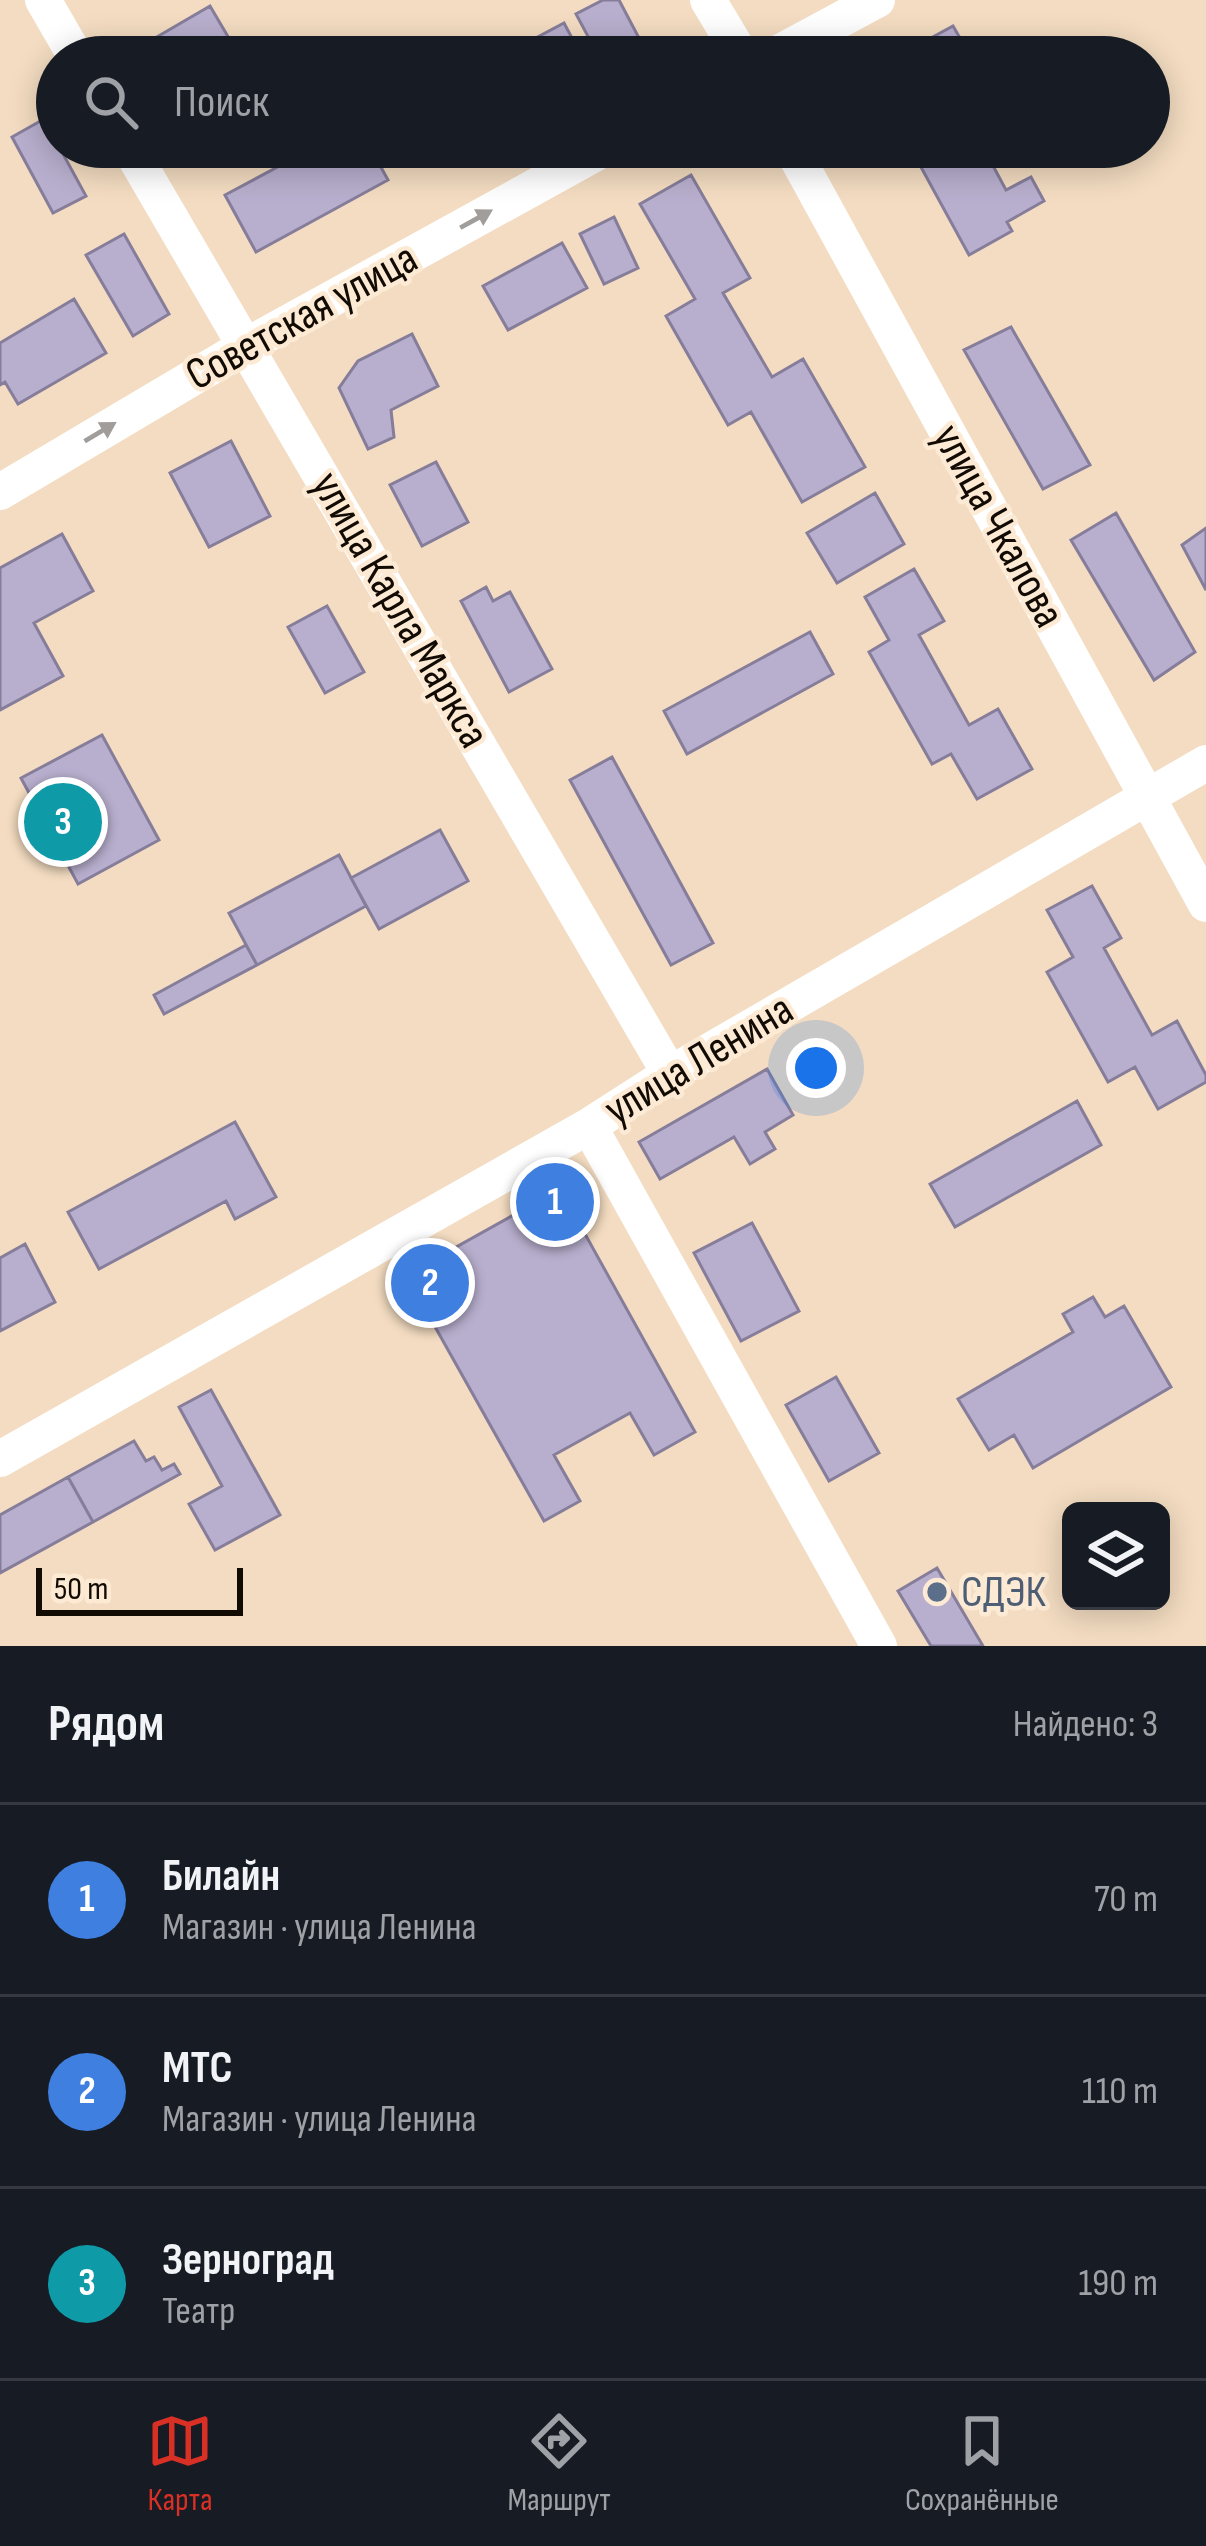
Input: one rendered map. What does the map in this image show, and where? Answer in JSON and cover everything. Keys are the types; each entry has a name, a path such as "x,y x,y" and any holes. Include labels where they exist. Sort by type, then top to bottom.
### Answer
{"street":[{"path":"43,0 64,36"},
{"path":"708,0 729,36"},
{"path":"810,36 877,0"},
{"name":"улица Карла Маркса","path":"141,168 670,1074"},
{"name":"Советская улица","path":"0,492 246,346 569,168"},
{"name":"улица Чкалова","path":"802,168 1206,904"},
{"name":"улица Ленина","path":"0,1459 590,1126 670,1074 1206,763"},
{"path":"590,1126 879,1646"}],"building":[{"path":"603,0 619,0 638,36 588,36 576,14"},
{"path":"210,6 228,36 158,36"},
{"path":"564,23 571,36 540,36"},
{"path":"953,26 959,36 935,36"},
{"path":"36,124 36,168 71,168 86,196 53,213 12,137"},
{"path":"276,168 381,168 388,180 256,252 225,195"},
{"path":"921,168 994,168 1006,190 1031,177 1044,201 1007,222 1012,231 969,255"},
{"path":"691,175 750,278 723,293 772,377 803,359 865,467 802,502 751,412 728,425 666,316 695,299 640,204"},
{"path":"614,217 638,268 604,284 580,234"},
{"path":"124,234 169,314 133,336 86,255"},
{"path":"562,243 587,288 508,330 483,286"},
{"path":"74,299 106,353 18,404 5,382 0,385 0,343"},
{"path":"1011,327 1090,465 1043,489 964,350"},
{"path":"412,334 438,386 391,410 394,437 368,449 339,388 358,361"},
{"path":"231,441 270,516 209,547 170,473"},
{"path":"436,462 468,522 422,546 390,485"},
{"path":"875,493 904,544 837,583 807,533"},
{"path":"1116,513 1195,652 1154,680 1071,540"},
{"path":"1206,528 1206,590 1182,545"},
{"path":"62,534 93,591 34,623 63,676 0,710 0,568"},
{"path":"914,569 944,621 919,635 969,725 998,709 1032,769 977,799 951,754 932,764 869,652 889,640 865,597"},
{"path":"486,587 493,601 510,592 552,669 509,692 461,601"},
{"path":"327,606 364,672 325,693 288,627"},
{"path":"810,632 833,674 687,754 664,711"},
{"path":"102,735 159,840 78,884 21,778"},
{"path":"612,757 713,943 671,965 570,780"},
{"path":"440,830 468,881 379,929 351,878"},
{"path":"339,855 366,906 257,965 229,913"},
{"path":"1092,886 1121,938 1104,948 1152,1035 1177,1021 1206,1075 1206,1082 1158,1109 1135,1067 1108,1082 1047,972 1073,957 1047,910"},
{"path":"246,945 257,965 164,1014 154,995"},
{"path":"767,1069 793,1115 765,1132 775,1149 750,1164 734,1137 660,1179 639,1142"},
{"path":"1077,1101 1101,1145 955,1227 930,1184"},
{"path":"235,1122 276,1197 235,1219 226,1201 99,1269 68,1212"},
{"path":"560,1189 695,1432 654,1455 630,1413 554,1455 580,1501 544,1521 406,1275"},
{"path":"752,1223 799,1311 741,1341 694,1253"},
{"path":"25,1244 55,1302 0,1331 0,1258"},
{"path":"1093,1297 1105,1317 1124,1306 1171,1387 1033,1468 1014,1435 989,1450 958,1399 1073,1332 1063,1314"},
{"path":"836,1377 879,1453 829,1481 786,1405"},
{"path":"211,1390 280,1515 215,1550 189,1504 222,1486 179,1407"},
{"path":"134,1441 146,1461 154,1457 162,1470 174,1464 180,1474 93,1522 68,1477"},
{"path":"68,1477 93,1522 0,1573 0,1515"},
{"path":"937,1568 983,1646 931,1646 898,1591"}],"place":[{"name":"Зерноград","path":"63,822"},
{"name":"Билайн","path":"555,1202"},
{"name":"МТС","path":"430,1283"},
{"name":"СДЭК","path":"937,1592"}]}
